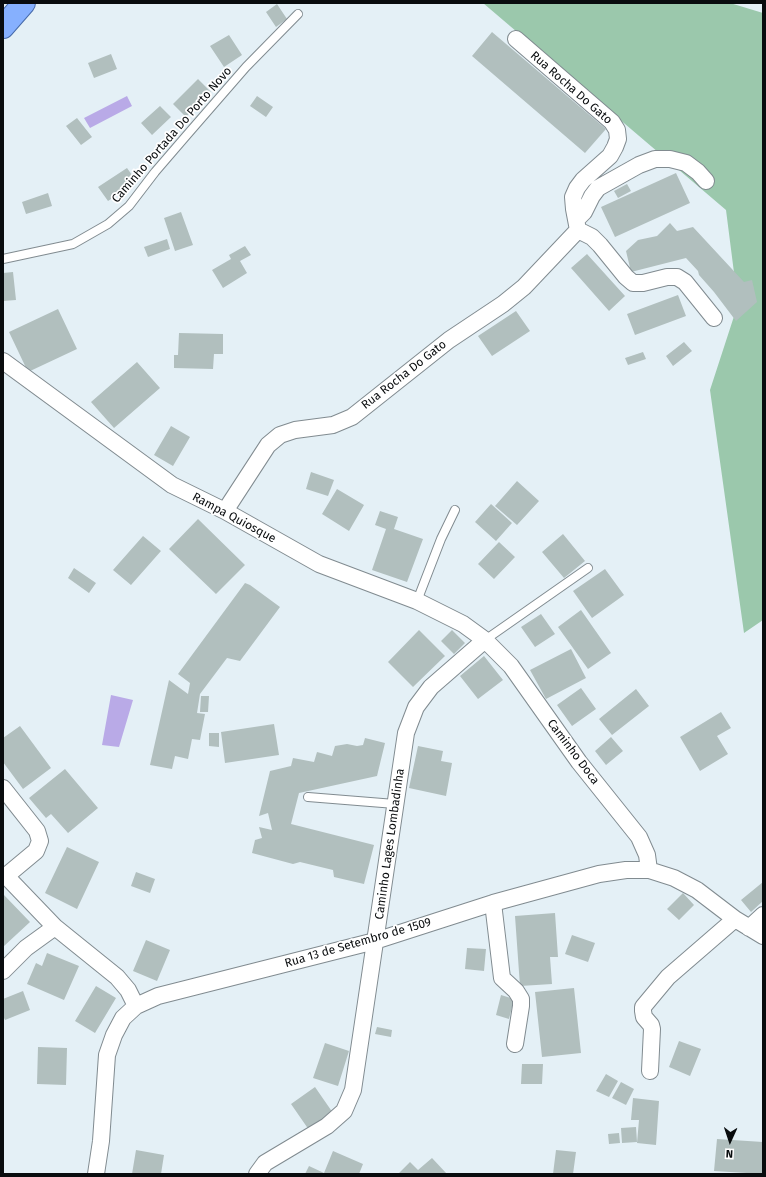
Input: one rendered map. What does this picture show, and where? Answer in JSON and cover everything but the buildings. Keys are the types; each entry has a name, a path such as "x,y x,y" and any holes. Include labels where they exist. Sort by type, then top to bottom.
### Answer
{"highway":[{"path":"3,26 24,3"}],"street":[{"name":"Rua Rocha Do Gato","path":"516,39 612,122 617,130 618,139 610,156 583,180 577,188 574,197 574,209 577,225"},
{"name":"Rua Rocha Do Gato","path":"224,511 268,445 280,435 295,430 333,425 352,417 449,340 503,304 519,291 577,225 592,196 598,188 639,165 655,159 670,159 686,163 698,172 706,181"},
{"path":"577,225 600,245 626,277 633,283 643,283 667,277 678,277 685,282 714,318"},
{"name":"Rampa Quiosque","path":"3,361 172,485 224,511 319,564 417,601 463,624 485,640"},
{"name":"Caminho Lages Lombadinha","path":"256,1174 266,1163 327,1126 344,1111 353,1090 406,733 416,707 431,687 485,640"},
{"name":"Caminho Doca","path":"485,640 511,666 579,762 639,837 647,855 648,870"},
{"path":"3,788 37,831 40,841 36,851 4,876 55,927 117,977 128,990 136,1006"},
{"name":"Rua 13 de Setembro de 1509","path":"96,1174 107,1055 114,1035 123,1018 136,1006 158,996 375,941 493,903 599,874 626,870 648,870 674,878 697,890 735,920 756,932"},
{"path":"493,903 502,978 516,991 521,999 515,1044"},
{"path":"756,932 763,915"},
{"path":"650,1071 652,1025 644,1017 642,1011 643,1007 668,977 735,920"},
{"path":"3,971 26,948 55,927"}],"lane":[{"name":"Caminho Portada Do Porto Novo","path":"3,259 73,244 108,224 129,206 155,172 246,67 298,14"},
{"path":"417,601 441,539 455,510"},
{"path":"485,640 588,568"},
{"path":"308,798 396,804"}],"green space":[{"path":"483,3 730,3 763,13 763,620 744,633 710,390 738,304 726,210"}],"shaded area":[{"path":"127,96 132,106 90,128 84,118"},
{"path":"111,695 133,700 119,747 102,745"}]}
